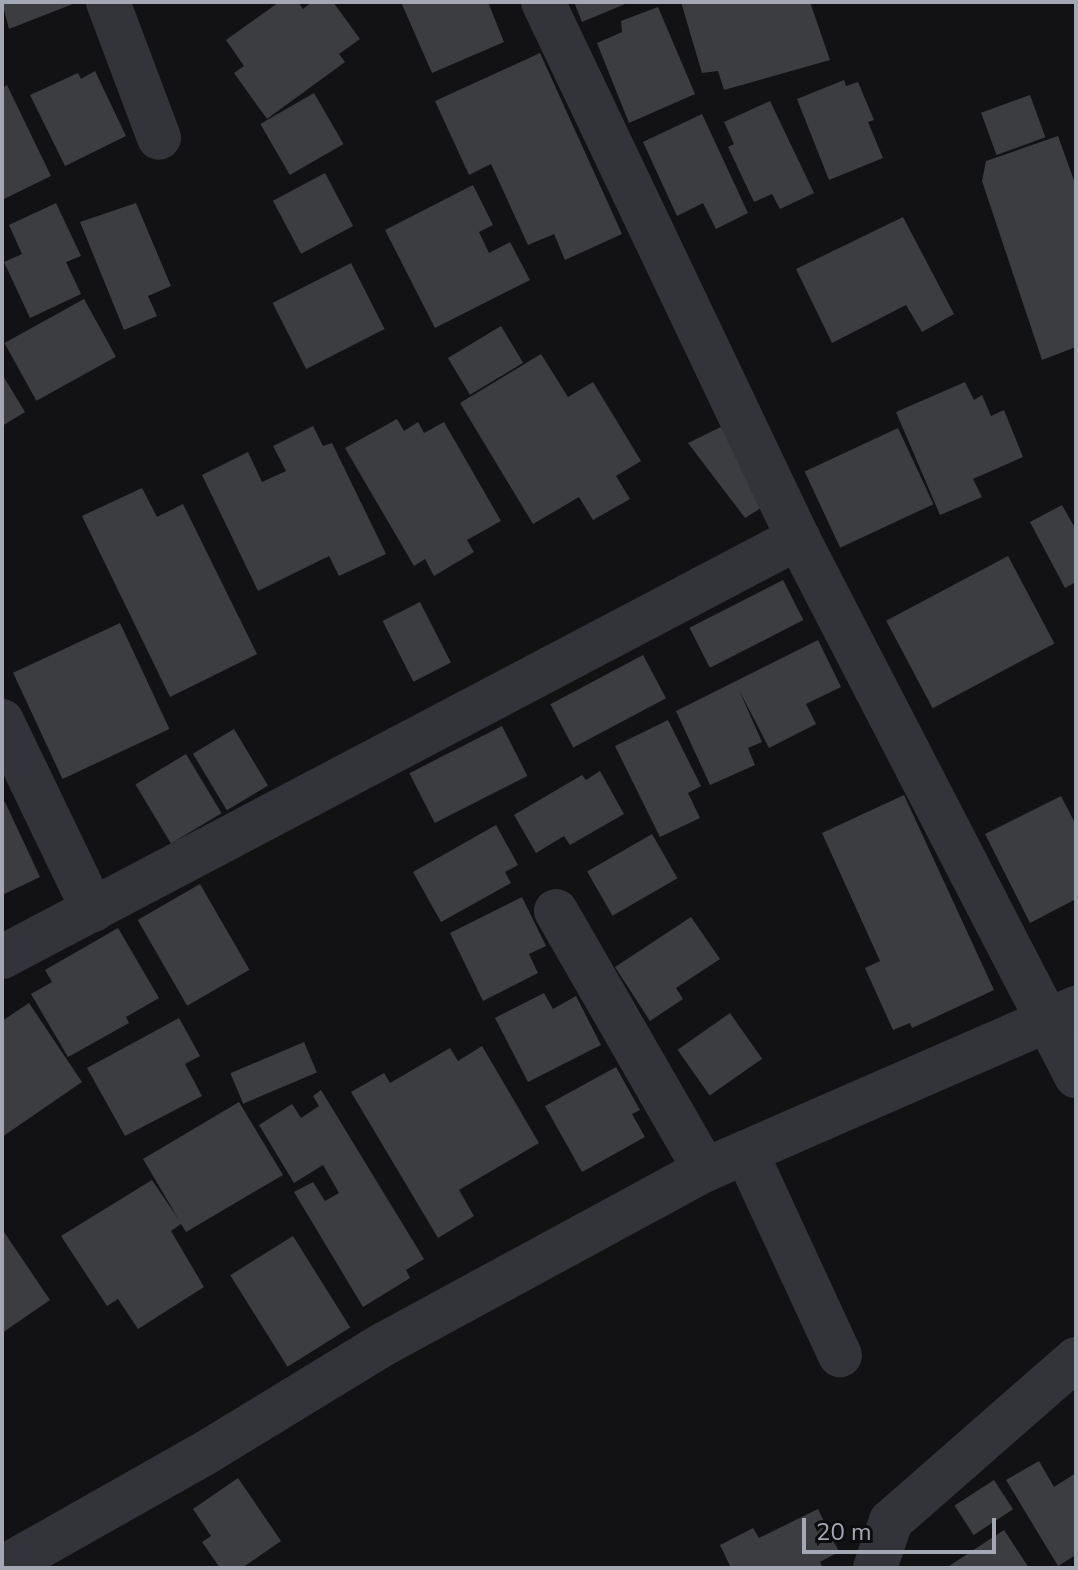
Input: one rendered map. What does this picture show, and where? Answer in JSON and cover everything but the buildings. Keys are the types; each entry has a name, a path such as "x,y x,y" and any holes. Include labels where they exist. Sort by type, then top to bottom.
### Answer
{"street":[{"path":"108,2 159,138"},
{"path":"543,2 798,538 1062,1015 1076,1076"},
{"path":"2,957 798,538"},
{"path":"2,721 93,910"},
{"path":"556,911 705,1170"},
{"path":"2,1568 202,1455 384,1344 705,1170 1062,1015"},
{"path":"746,1152 840,1355"},
{"path":"875,1568 891,1521 1076,1359"}]}
